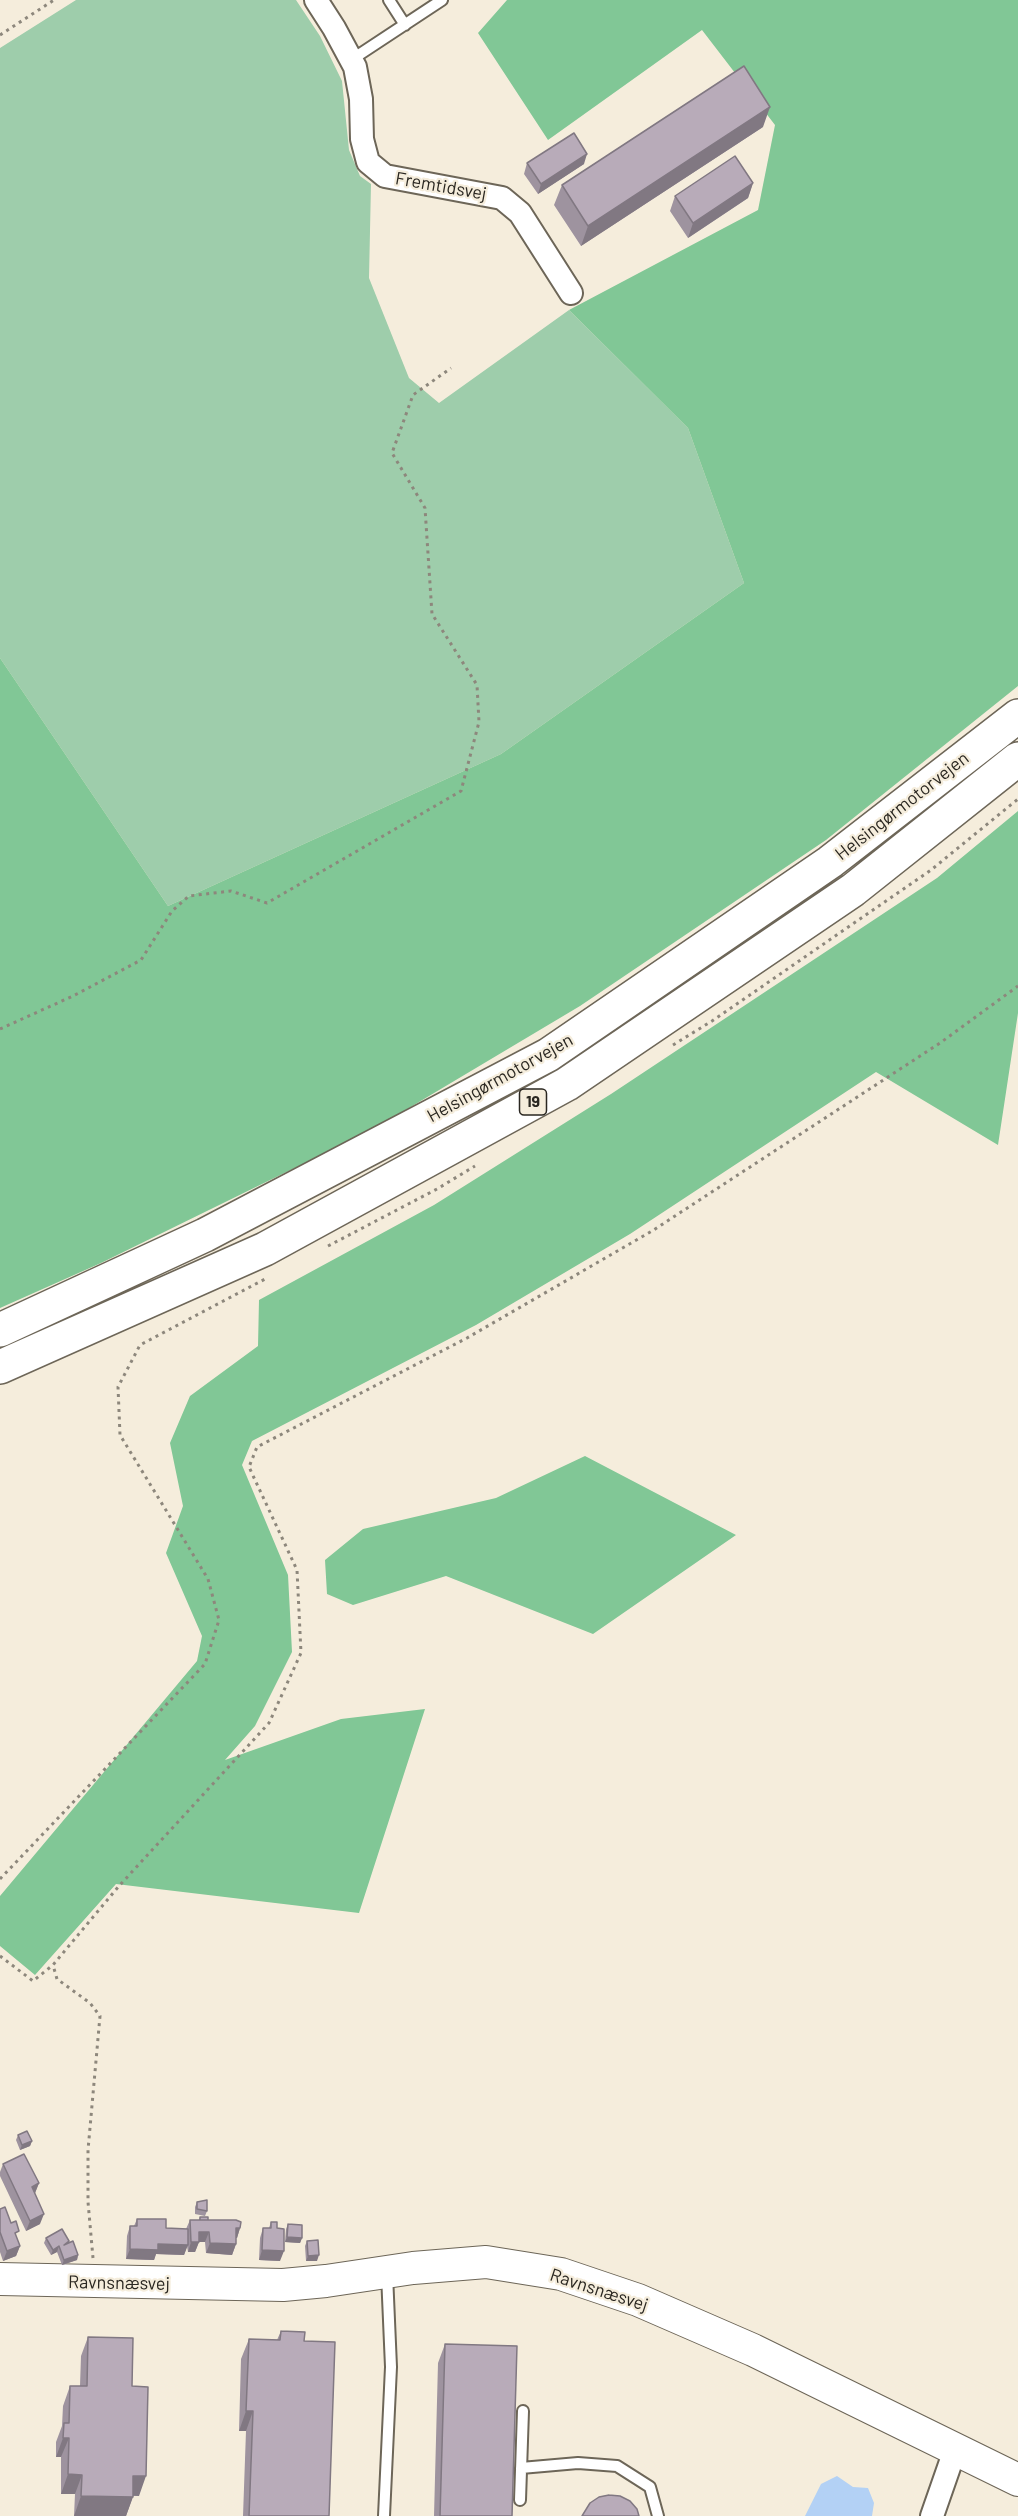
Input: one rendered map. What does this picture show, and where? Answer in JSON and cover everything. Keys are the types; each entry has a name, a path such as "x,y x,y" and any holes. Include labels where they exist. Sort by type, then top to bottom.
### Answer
{"highway":[{"name":"Helsingørmotorvejen","path":"0,1330 205,1235 548,1055 830,862 1018,716"},
{"name":"Helsingørmotorvejen","path":"0,1367 265,1249 567,1084 853,890 1018,759"}],"main road":[{"name":"Ravnsnæsvej","path":"1,2282 283,2285 326,2281 386,2271 486,2262 561,2274 638,2300 753,2350 1018,2480"}],"street":[{"name":"Fremtidsvej","path":"316,0 351,60 361,99 362,140 368,162 385,176 502,198 520,213 571,293"},
{"path":"932,2516 955,2450"}],"lane":[{"path":"389,0 405,25"},
{"path":"351,60 442,0"},
{"path":"384,2516 392,2367 386,2271"},
{"path":"520,2500 523,2411"},
{"path":"521,2468 578,2463 617,2466 650,2487 658,2516"}],"path":[{"path":"0,35 54,0"},
{"path":"0,1029 73,996 141,960 172,911 189,896 231,891 267,903 461,791 478,722 477,685 432,614 425,508 392,453 413,395 451,368"},
{"path":"671,1046 712,1021 931,870 1018,799"},
{"path":"0,1956 33,1981 53,1965 119,1886 269,1722 302,1653 297,1570 249,1467 257,1447 467,1338 651,1231 939,1043 1018,986"},
{"path":"322,1249 437,1189 478,1164"},
{"path":"0,1879 205,1664 219,1620 208,1579 120,1435 118,1387 140,1346 270,1276"},
{"path":"53,1965 57,1979 90,2003 100,2016 88,2150 88,2202 95,2282"}],"green space":[{"path":"76,0 296,0 320,36 342,81 349,150 360,176 371,184 369,278 409,378 439,403 569,310 688,428 744,583 501,754 168,906 0,658 0,48"},
{"path":"507,0 1018,0 1018,686 826,840 580,1006 372,1130 101,1263 0,1308 0,658 168,906 501,754 744,583 688,428 569,310 758,210 775,125 702,30 548,140 478,33"},
{"path":"1018,811 1018,1013 998,1145 876,1072 630,1234 476,1325 252,1441 242,1465 288,1575 292,1652 255,1726 225,1760 341,1719 425,1709 359,1913 116,1884 35,1975 0,1946 0,1896 197,1661 202,1636 166,1553 183,1506 170,1443 190,1396 258,1346 259,1300 434,1205 611,1094 937,878"},
{"path":"585,1456 736,1535 593,1634 446,1576 353,1605 327,1594 325,1560 363,1529 496,1498"}],"water":[{"path":"837,2476 853,2487 868,2488 874,2503 872,2516 805,2516 821,2484"}],"building":[{"path":"744,66 770,107 588,226 562,185"},
{"path":"574,133 587,154 541,184 527,163"},
{"path":"735,156 753,183 693,223 675,196"},
{"path":"27,2131 32,2141 22,2145 18,2135"},
{"path":"24,2154 39,2183 32,2187 44,2214 30,2221 3,2164"},
{"path":"207,2200 207,2211 197,2209 197,2202"},
{"path":"5,2207 11,2223 16,2221 19,2231 15,2233 20,2246 7,2251 0,2232 0,2209"},
{"path":"200,2217 208,2217 208,2220 200,2220"},
{"path":"137,2219 166,2219 166,2228 188,2229 188,2245 158,2244 158,2250 130,2249 130,2226 137,2226"},
{"path":"190,2220 236,2220 241,2222 240,2228 236,2228 236,2244 210,2243 209,2232 199,2232 199,2242 191,2242"},
{"path":"271,2222 277,2222 277,2228 284,2229 284,2251 262,2250 263,2228 271,2228"},
{"path":"288,2224 302,2225 302,2238 287,2237"},
{"path":"62,2229 69,2241 64,2245 73,2241 78,2255 64,2260 59,2246 53,2250 46,2238"},
{"path":"318,2240 319,2255 308,2256 307,2241"},
{"path":"281,2331 305,2332 304,2341 335,2342 329,2516 249,2516 253,2411 246,2411 249,2339 280,2340"},
{"path":"88,2337 133,2338 132,2386 148,2387 146,2476 133,2476 133,2497 81,2496 82,2475 68,2474 69,2438 63,2438 64,2423 69,2423 70,2386 87,2386"},
{"path":"445,2344 517,2346 512,2516 440,2516"},
{"path":"620,2496 630,2501 637,2509 639,2516 582,2516 590,2503 599,2497"}]}
